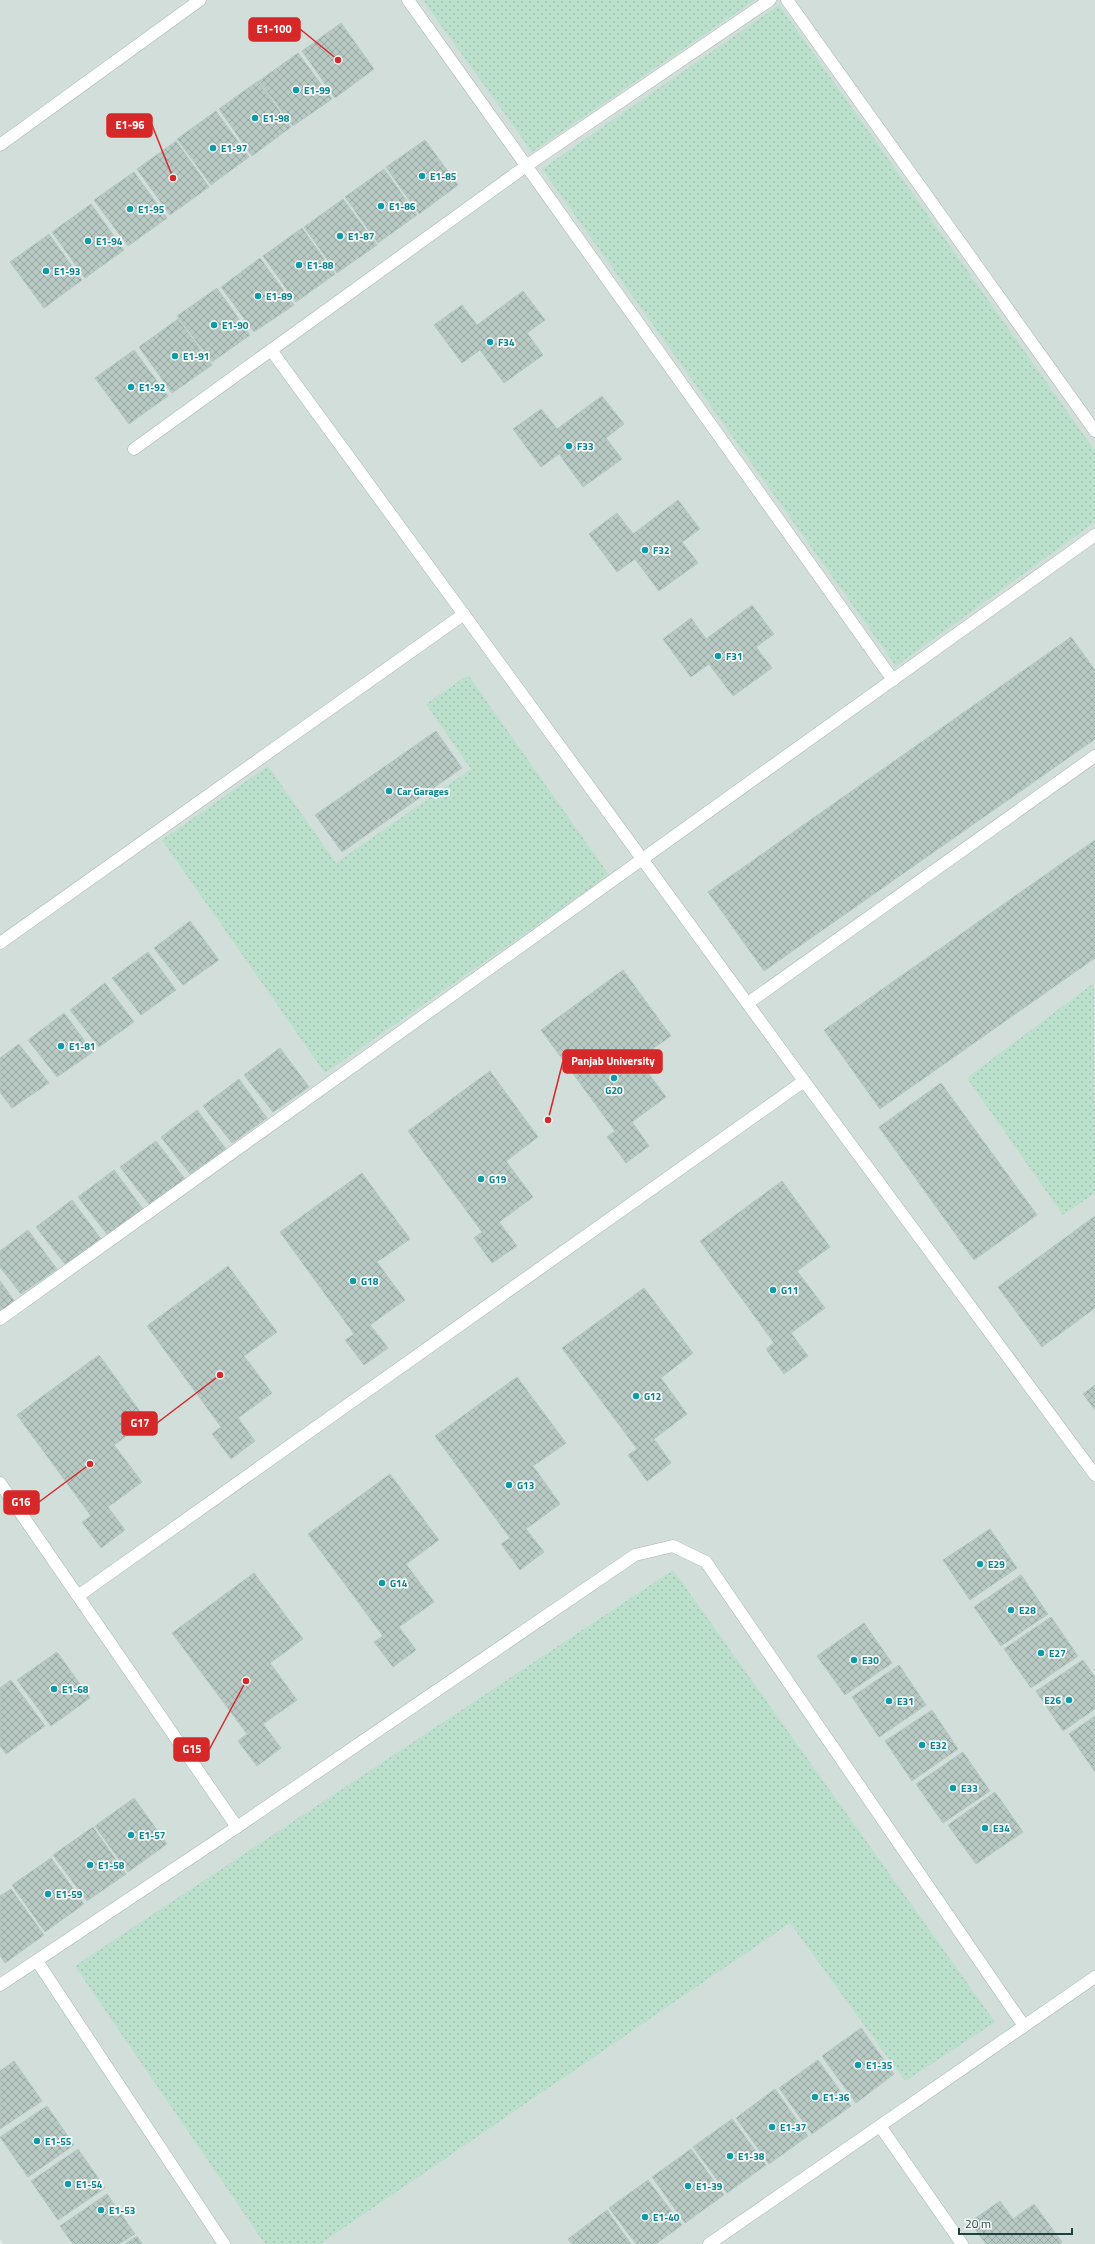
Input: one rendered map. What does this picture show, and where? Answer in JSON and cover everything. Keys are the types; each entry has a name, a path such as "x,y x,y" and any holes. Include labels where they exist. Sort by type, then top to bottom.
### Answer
{"lane":[{"path":"0,145 200,0"},
{"path":"408,0 893,680"},
{"path":"134,449 526,166 770,0"},
{"path":"787,0 1095,432"},
{"path":"271,350 804,1081 1095,1474"},
{"path":"0,1319 1095,535"},
{"path":"0,943 464,614"},
{"path":"748,1003 1095,756"},
{"path":"78,1596 804,1081"},
{"path":"0,1483 237,1827"},
{"path":"0,1985 237,1827 635,1555 673,1546 706,1562 1024,2026"},
{"path":"37,1961 224,2244"},
{"path":"709,2244 1095,1977"},
{"path":"880,2126 962,2244"}],"shaded area":[{"path":"0,0 1095,0 1095,2244 3,2244 0,2239"}],"green space":[{"path":"423,0 755,0 532,152"},
{"path":"779,5 1095,451 1095,522 896,666 542,169"},
{"path":"468,675 609,875 325,1073 162,840 268,766 336,863 471,769 426,704"},
{"path":"1094,983 1095,1193 1063,1215 967,1078"},
{"path":"673,1570 995,2022 905,2081 790,1923 320,2244 265,2244 75,1966"}],"building":[{"path":"341,23 374,69 335,98 302,51"},
{"name":"E1-99","path":"298,53 332,99 293,126 259,81"},
{"name":"E1-98","path":"258,81 291,127 252,156 219,109"},
{"name":"E1-97","path":"216,111 249,157 211,185 177,139"},
{"name":"E1-85","path":"425,140 458,185 419,214 386,167"},
{"path":"176,141 209,187 170,215 137,169"},
{"name":"E1-86","path":"384,169 417,215 378,243 345,197"},
{"name":"E1-95","path":"134,172 167,218 128,246 94,200"},
{"name":"E1-87","path":"343,199 377,245 337,273 304,227"},
{"name":"E1-94","path":"91,204 124,250 85,278 52,232"},
{"name":"E1-88","path":"302,228 335,274 296,302 263,256"},
{"name":"E1-93","path":"49,234 82,280 44,308 10,262"},
{"name":"E1-89","path":"260,258 294,305 254,332 221,287"},
{"name":"E1-90","path":"217,288 250,335 212,362 177,316"},
{"name":"F34","path":"523,291 545,320 527,333 543,355 504,383 480,350 462,363 434,325 462,305 477,325"},
{"name":"E1-91","path":"178,319 212,365 172,393 139,347"},
{"name":"E1-92","path":"134,350 168,396 129,424 95,378"},
{"name":"F33","path":"602,396 624,424 606,438 622,459 583,487 559,454 541,467 513,429 541,409 557,429"},
{"name":"F32","path":"678,500 700,529 682,542 698,563 659,591 635,559 617,572 589,534 617,513 633,534"},
{"name":"F31","path":"752,605 774,634 756,647 772,668 733,696 709,664 691,677 663,639 691,618 706,639"},
{"path":"1071,637 1095,670 1095,739 764,971 708,892"},
{"name":"Car Garages","path":"436,731 462,768 342,852 315,815"},
{"path":"1095,840 1095,958 880,1109 824,1030"},
{"path":"190,921 219,960 183,985 154,948"},
{"path":"148,952 176,990 141,1015 112,978"},
{"name":"G20","path":"623,970 671,1036 638,1059 666,1097 632,1122 649,1146 626,1163 607,1137 615,1131 541,1030"},
{"path":"105,983 134,1022 99,1047 70,1010"},
{"name":"E1-81","path":"64,1013 93,1052 57,1077 28,1040"},
{"path":"19,1044 49,1083 12,1108 0,1092 0,1058"},
{"path":"280,1048 309,1087 273,1112 244,1075"},
{"name":"G19","path":"490,1071 538,1137 506,1161 533,1197 499,1222 517,1246 492,1263 474,1238 482,1232 408,1131"},
{"path":"239,1079 267,1118 232,1143 203,1106"},
{"path":"941,1083 1037,1215 974,1260 879,1127"},
{"path":"197,1110 226,1149 190,1174 161,1137"},
{"path":"156,1141 185,1179 149,1204 120,1167"},
{"path":"114,1170 143,1209 107,1234 78,1197"},
{"name":"G18","path":"362,1173 410,1239 377,1262 405,1300 370,1325 388,1348 364,1365 345,1340 354,1334 280,1232"},
{"name":"G11","path":"782,1181 830,1247 797,1271 825,1308 791,1333 808,1356 784,1374 766,1349 774,1343 700,1241"},
{"path":"72,1200 101,1239 65,1264 36,1227"},
{"path":"1095,1216 1095,1308 1042,1347 998,1287"},
{"path":"28,1230 57,1269 21,1294 0,1267 0,1251"},
{"path":"228,1266 277,1332 244,1356 272,1393 238,1418 255,1441 231,1459 212,1434 221,1427 147,1326"},
{"path":"0,1281 15,1302 0,1312"},
{"name":"G12","path":"644,1288 693,1353 661,1378 687,1414 654,1439 671,1463 647,1481 628,1455 637,1449 562,1348"},
{"path":"99,1355 147,1421 114,1445 142,1482 108,1507 125,1530 101,1548 82,1522 91,1516 17,1415"},
{"name":"G13","path":"517,1377 566,1443 533,1466 560,1504 526,1529 544,1552 520,1570 501,1544 510,1538 435,1436"},
{"path":"1095,1385 1095,1410 1083,1394"},
{"name":"G14","path":"390,1474 439,1540 406,1564 434,1602 399,1627 416,1650 393,1667 374,1642 383,1636 308,1534"},
{"name":"E29","path":"990,1529 1017,1568 970,1600 943,1560"},
{"path":"254,1573 303,1639 270,1663 297,1700 263,1724 281,1748 257,1766 238,1741 247,1734 172,1633"},
{"name":"E28","path":"1021,1575 1048,1614 1001,1646 974,1607"},
{"name":"E27","path":"1051,1617 1078,1656 1031,1688 1004,1649"},
{"name":"E30","path":"864,1623 892,1663 845,1695 817,1656"},
{"name":"E1-68","path":"57,1652 90,1698 51,1726 17,1680"},
{"name":"E26","path":"1083,1660 1095,1677 1095,1709 1063,1731 1036,1691"},
{"name":"E31","path":"899,1665 926,1705 879,1737 852,1697"},
{"path":"11,1680 45,1726 6,1754 0,1746 0,1688"},
{"name":"E32","path":"932,1710 958,1749 912,1781 885,1741"},
{"path":"1095,1716 1095,1772 1069,1734"},
{"name":"E33","path":"963,1752 990,1791 943,1823 916,1784"},
{"name":"E34","path":"995,1792 1023,1832 976,1864 948,1825"},
{"name":"E1-57","path":"134,1798 167,1844 128,1872 95,1826"},
{"name":"E1-58","path":"93,1827 126,1874 87,1901 53,1855"},
{"name":"E1-59","path":"51,1858 84,1904 45,1932 12,1885"},
{"path":"11,1889 44,1935 5,1963 0,1955 0,1896"},
{"name":"E1-35","path":"861,2028 894,2074 856,2103 822,2056"},
{"name":"E1-36","path":"818,2060 851,2106 812,2134 779,2088"},
{"path":"14,2061 42,2101 0,2129 0,2071"},
{"name":"E1-37","path":"775,2089 808,2136 769,2164 736,2118"},
{"name":"E1-55","path":"47,2106 74,2145 28,2177 0,2137"},
{"name":"E1-38","path":"732,2119 766,2165 727,2193 693,2147"},
{"name":"E1-54","path":"78,2149 105,2188 58,2220 31,2181"},
{"name":"E1-39","path":"691,2149 724,2195 685,2223 652,2177"},
{"name":"E1-40","path":"648,2180 682,2225 656,2244 636,2244 609,2208"},
{"name":"E1-53","path":"107,2194 135,2234 119,2244 73,2244 60,2226"},
{"path":"1000,2201 1013,2219 1034,2204 1062,2242 1060,2244 986,2244 970,2222"},
{"path":"607,2210 631,2244 572,2244 568,2239"},
{"path":"137,2236 142,2244 125,2244"}],"place":[{"name":"E1-100","path":"338,60"},
{"name":"E1-99","path":"296,90"},
{"name":"E1-98","path":"255,118"},
{"name":"E1-97","path":"213,148"},
{"name":"E1-85","path":"422,176"},
{"name":"E1-96","path":"173,178"},
{"name":"E1-86","path":"381,206"},
{"name":"E1-95","path":"130,209"},
{"name":"E1-87","path":"340,236"},
{"name":"E1-94","path":"88,241"},
{"name":"E1-88","path":"299,265"},
{"name":"E1-93","path":"46,271"},
{"name":"E1-89","path":"258,296"},
{"name":"E1-90","path":"214,325"},
{"name":"F34","path":"490,342"},
{"name":"E1-91","path":"175,356"},
{"name":"E1-92","path":"131,387"},
{"name":"F33","path":"569,446"},
{"name":"F32","path":"645,550"},
{"name":"F31","path":"718,656"},
{"name":"Car Garages","path":"389,791"},
{"name":"E1-81","path":"61,1046"},
{"name":"G20","path":"614,1078"},
{"name":"Panjab University","path":"548,1120"},
{"name":"G19","path":"481,1179"},
{"name":"G18","path":"353,1281"},
{"name":"G11","path":"773,1290"},
{"name":"G17","path":"220,1375"},
{"name":"G12","path":"636,1396"},
{"name":"G16","path":"90,1464"},
{"name":"G13","path":"509,1485"},
{"name":"E29","path":"980,1564"},
{"name":"G14","path":"382,1583"},
{"name":"E28","path":"1011,1610"},
{"name":"E27","path":"1041,1653"},
{"name":"E30","path":"854,1660"},
{"name":"G15","path":"246,1681"},
{"name":"E1-68","path":"54,1689"},
{"name":"E26","path":"1069,1700"},
{"name":"E31","path":"889,1701"},
{"name":"E32","path":"922,1745"},
{"name":"E33","path":"953,1788"},
{"name":"E34","path":"985,1828"},
{"name":"E1-57","path":"131,1835"},
{"name":"E1-58","path":"90,1865"},
{"name":"E1-59","path":"48,1894"},
{"name":"E1-35","path":"858,2065"},
{"name":"E1-36","path":"815,2097"},
{"name":"E1-37","path":"772,2127"},
{"name":"E1-55","path":"37,2141"},
{"name":"E1-38","path":"730,2156"},
{"name":"E1-54","path":"68,2184"},
{"name":"E1-39","path":"688,2186"},
{"name":"E1-53","path":"101,2210"},
{"name":"E1-40","path":"645,2217"}]}
